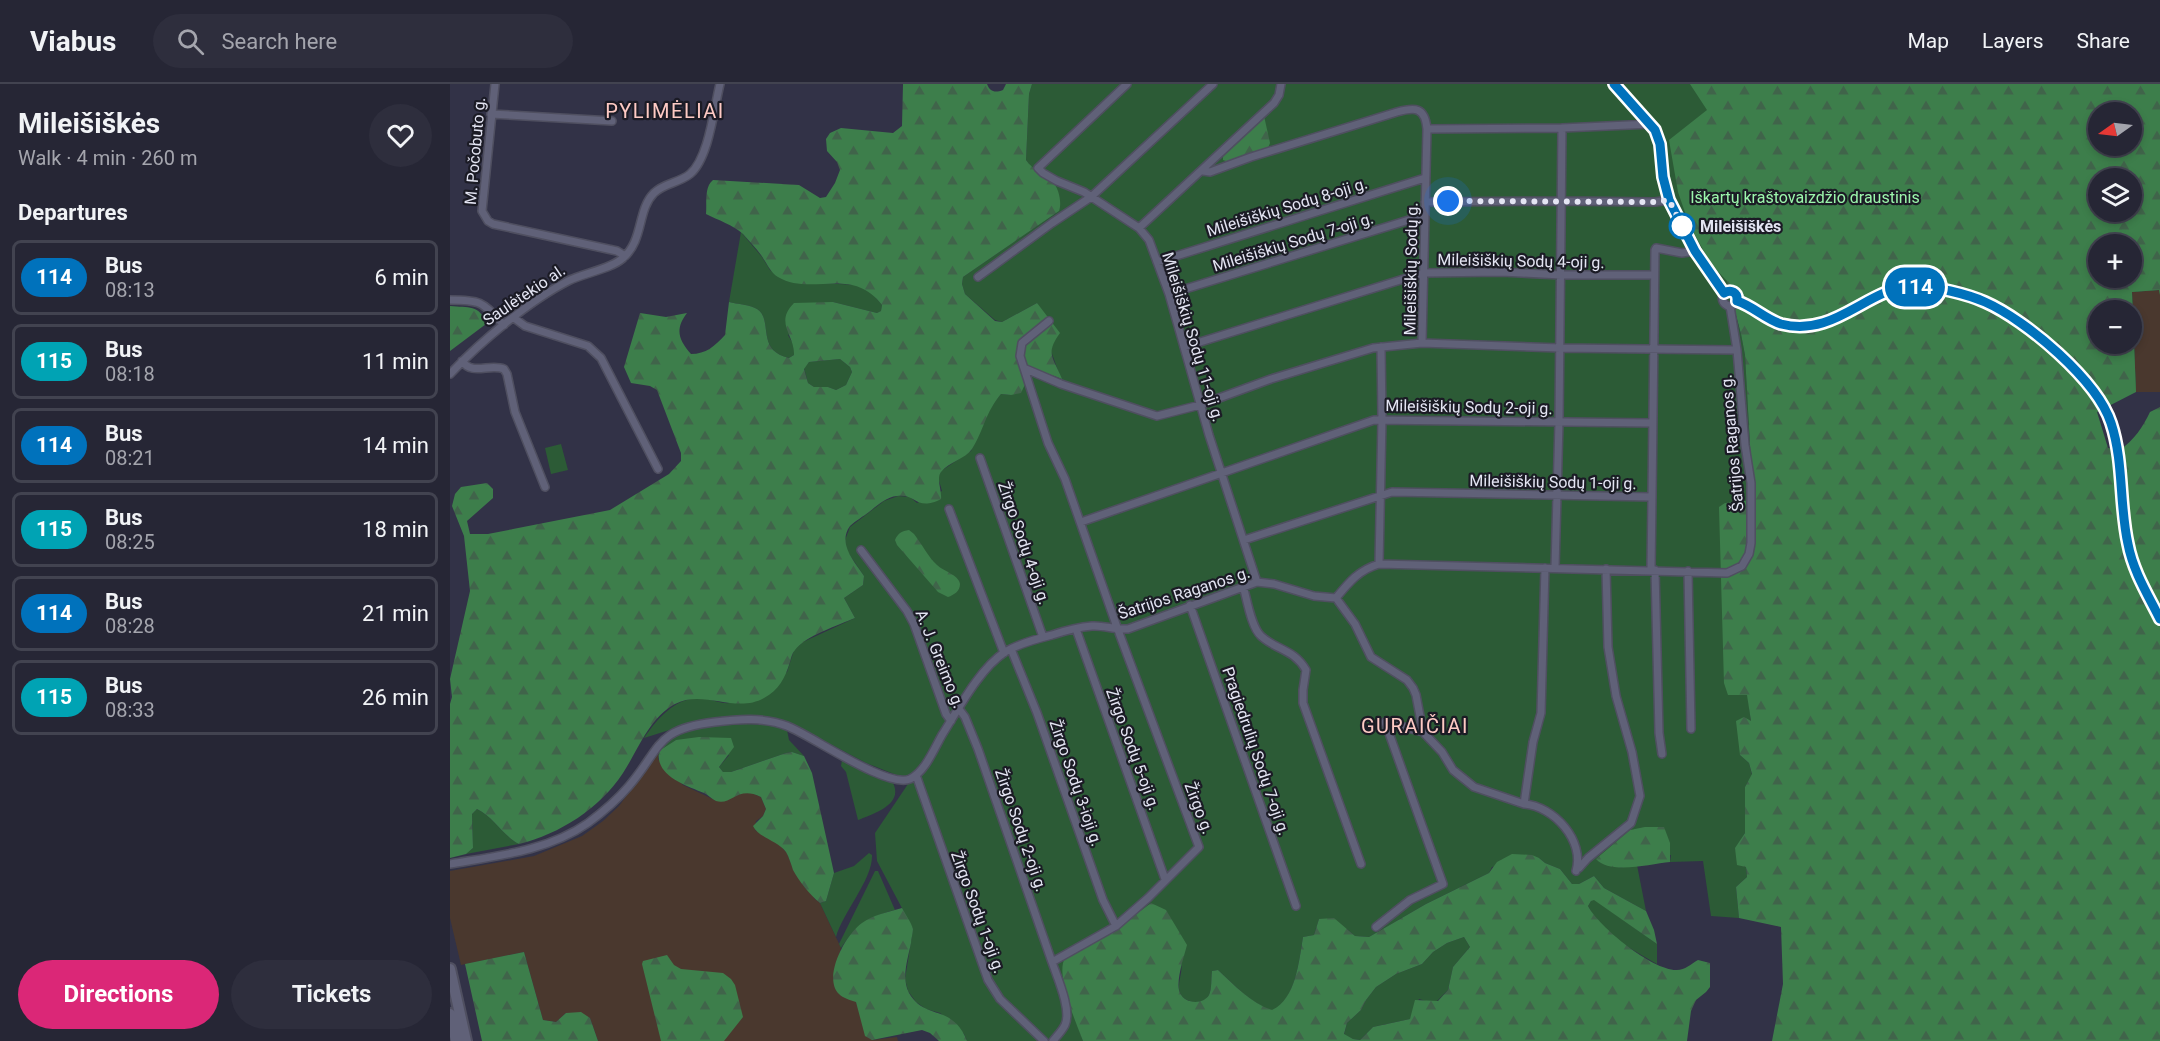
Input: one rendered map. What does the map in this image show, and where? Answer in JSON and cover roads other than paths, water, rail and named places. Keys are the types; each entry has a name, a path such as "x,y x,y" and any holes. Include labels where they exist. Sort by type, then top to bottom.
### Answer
{"main road":[{"path":"450,969 466,1041"},
{"path":"450,1014 456,1041"}],"street":[{"name":"M. Počobuto g.","path":"495,84 482,211 488,221 617,251 625,256"},
{"path":"625,256 638,238 652,195 663,187 682,180 695,170 706,144 720,84"},
{"name":"Mileišiškių Sodų 11-oji g.","path":"1127,84 1038,168 1042,173 1091,197 1139,228 1149,240 1169,294 1200,405 1257,582"},
{"path":"978,277 1091,197 1213,84"},
{"path":"1139,228 1274,103 1279,95 1281,84"},
{"path":"1614,84 1651,124 1658,136 1663,177 1669,200 1695,251 1724,293 1725,305 1735,305 1737,296 1734,292 1724,293"},
{"path":"1203,171 1210,172 1408,109 1421,112 1427,129 1562,128 1651,124"},
{"path":"491,114 612,121"},
{"path":"1555,568 1562,128"},
{"name":"Mileišiškių Sodų g.","path":"1427,129 1422,343 1560,348 1737,350"},
{"name":"Mileišiškių Sodų 8-oji g.","path":"1157,262 1425,178"},
{"path":"1425,202 1655,202 1669,200"},
{"name":"Mileišiškių Sodų 7-oji g.","path":"1169,294 1425,215"},
{"name":"Mileišiškių Sodų 1-oji g.","path":"1244,540 1392,492 1652,497 1655,250 1656,248 1682,254 1695,251"},
{"name":"Saulėtekio al.","path":"450,374 504,325 567,282 618,262 625,256"},
{"name":"Mileišiškių Sodų 4-oji g.","path":"1184,347 1423,273 1654,275"},
{"path":"1737,301 1749,304 1780,323 1806,326 1834,319 1899,289 1912,286 1926,287 1985,302 2032,333 2055,351 2081,377 2107,412 2112,425 2120,468 2127,543 2134,567 2160,619"},
{"path":"450,300 479,302 485,305 504,325"},
{"name":"Šatrijos Raganos g.","path":"916,775 984,672 1007,651 1043,637 1076,628 1093,626 1118,630 1128,629 1257,582 1274,584 1314,596 1336,598 1365,568 1379,564 1727,573 1742,566 1749,554 1751,543 1751,483 1730,306"},
{"path":"514,318 525,326 588,346 601,358 658,469"},
{"name":"Žirgo g.","path":"1049,321 1022,343 1020,356 1048,443 1082,522 1118,630 1199,847 1116,926 1052,962"},
{"path":"1026,369 1149,415 1165,415 1271,379 1381,347 1422,343"},
{"path":"1379,564 1381,347"},
{"path":"462,362 475,369 495,367 504,369 518,423 545,487"},
{"name":"Mileišiškių Sodų 2-oji g.","path":"1223,474 1382,418 1653,423"},
{"name":"Žirgo Sodų 4-oji g.","path":"980,458 1043,637"},
{"path":"1082,522 1223,474"},
{"path":"1652,497 1659,733 1662,754"},
{"name":"Žirgo Sodų 3-ioji g.","path":"949,509 1007,651 1036,713 1103,900 1116,926"},
{"name":"A. J. Greimo g.","path":"861,550 910,617 946,714 951,720"},
{"path":"1524,804 1533,742 1541,713 1545,568"},
{"path":"1376,927 1410,900 1443,884 1385,722 1423,732 1442,752 1452,770 1466,782 1481,790 1532,805 1552,816 1565,828 1578,850 1579,862 1576,872 1588,858 1631,823 1640,796 1632,752 1616,696 1608,647 1606,569"},
{"path":"1688,571 1692,729"},
{"path":"1243,586 1258,633 1290,651 1306,670 1302,696 1361,864"},
{"path":"1336,598 1355,624 1371,657 1407,680 1413,688 1423,732"},
{"name":"Pragiedrulių Sodų 7-oji g.","path":"1190,605 1296,906"},
{"name":"Žirgo Sodų 5-oji g.","path":"1076,628 1165,879"},
{"name":"Žirgo Sodų 2-oji g.","path":"959,709 965,717 978,749 1052,962"},
{"path":"450,864 534,848 570,834 612,804 630,785 661,741 676,730 701,724 738,720 772,721 789,726 867,769 901,780 911,779 916,775"},
{"name":"Žirgo Sodų 1-oji g.","path":"916,775 988,980 1000,999 1044,1041"},
{"path":"1052,962 1062,994 1066,1019 1065,1025 1053,1041"}],"place":[{"name":"Mileišiškės","path":"1682,226"}],"district":[{"name":"PYLIMĖLIAI","path":"665,111"},
{"name":"GURAIČIAI","path":"1415,726"}],"park label":[{"name":"Iškartų kraštovaizdžio draustinis","path":"1805,197"}]}
